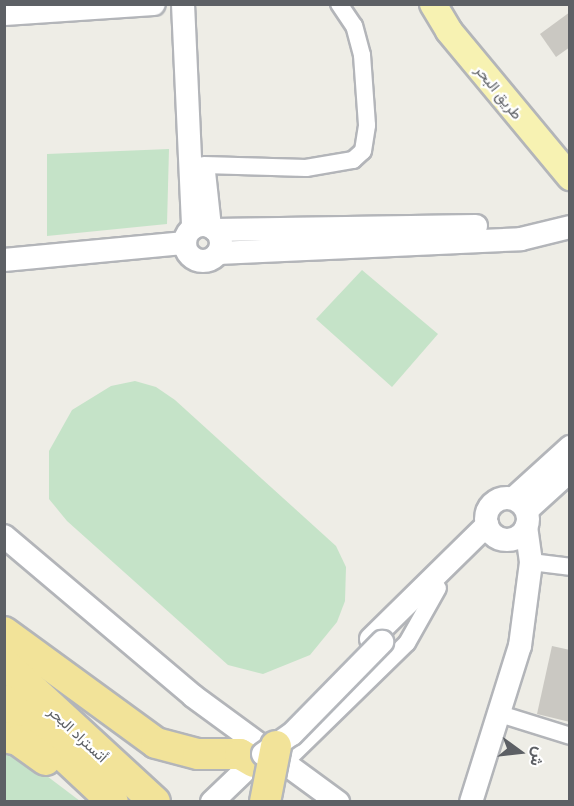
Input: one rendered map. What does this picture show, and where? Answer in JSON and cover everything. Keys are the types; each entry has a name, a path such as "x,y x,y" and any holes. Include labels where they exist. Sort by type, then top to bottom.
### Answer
{"highway":[{"path":"4,632 156,743 198,754 269,756 265,801"},
{"name":"أتستراد البحر","path":"4,663 155,801"},
{"name":"أتستراد البحر","path":"4,700 113,801"},
{"path":"4,737 30,748 95,801"}],"main road":[{"path":"13,10 154,4"},
{"path":"183,4 202,239"},
{"path":"194,4 204,165 202,239"},
{"name":"طريق البحر","path":"433,4 449,31 570,177"},
{"path":"4,260 133,251 202,239 522,224 559,228"},
{"path":"494,533 513,539 522,512 570,447"},
{"path":"522,512 570,471"},
{"path":"471,801 520,646 529,571 522,512 501,498 490,506 494,533 529,571"},
{"path":"376,640 438,588 494,533"},
{"path":"212,801 269,756 376,640 494,533"},
{"path":"4,536 269,756 338,801"}],"street":[{"path":"204,165 306,168 353,160 363,151 367,125 362,55 354,26 339,4"},
{"path":"529,571 570,567"},
{"path":"269,756 407,643 438,588"},
{"path":"500,714 570,736"}],"green space":[{"path":"169,149 167,224 47,236 47,154"},
{"path":"362,270 438,334 392,387 316,319"},
{"path":"135,381 156,387 175,400 336,546 346,567 345,601 337,622 310,655 263,674 228,665 67,521 49,499 49,451 72,410 111,386"},
{"path":"5,750 31,764 80,801 5,802"}],"building":[{"path":"570,12 570,47 556,57 540,34"},
{"path":"552,646 570,650 570,722 537,714"}]}
